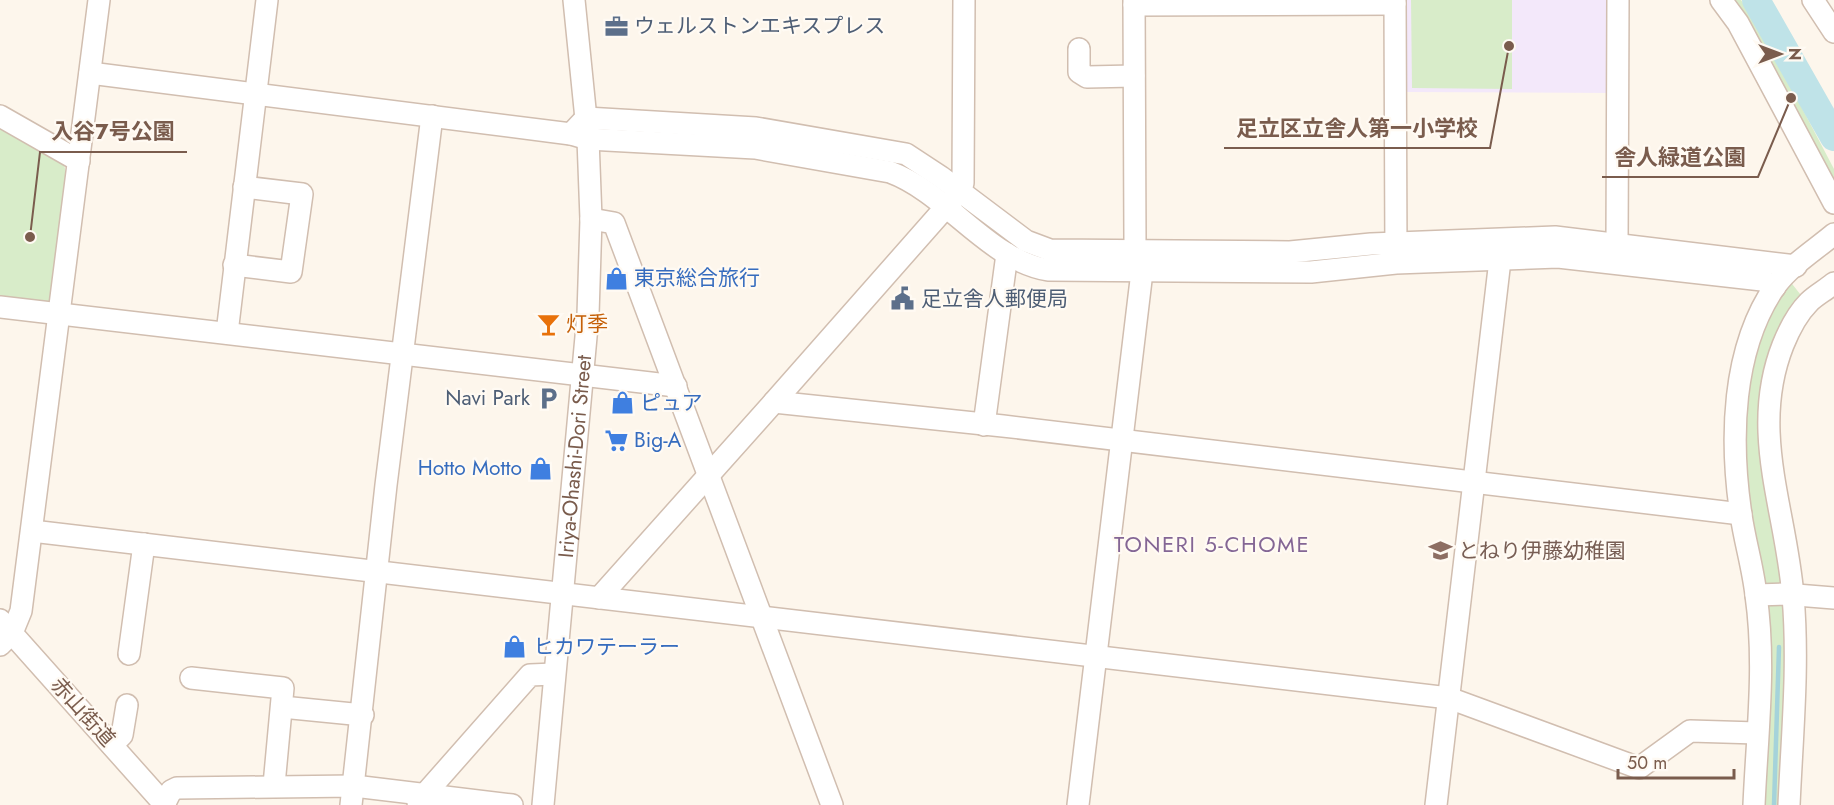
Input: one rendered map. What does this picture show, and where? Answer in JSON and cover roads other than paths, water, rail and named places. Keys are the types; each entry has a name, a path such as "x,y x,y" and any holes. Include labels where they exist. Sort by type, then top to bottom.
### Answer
{"street":[{"path":"4,633 21,611 99,0"},
{"path":"226,333 267,0"},
{"name":"Iriya-Ohashi-Dori Street","path":"543,805 588,315 591,219 581,130 574,0"},
{"path":"599,598 953,199 963,183 964,0"},
{"path":"1617,244 1618,0"},
{"path":"1720,0 1738,23 1834,203"},
{"path":"1813,0 1834,32"},
{"path":"1078,805 1124,441 1140,272 1136,251 1134,3 1395,2 1396,253"},
{"path":"1079,49 1080,72 1087,77 1134,76"},
{"path":"90,73 432,116 755,147 890,172 953,199 1037,247 1050,250 1396,253 1500,260 1558,257 1762,280 1775,286"},
{"path":"0,116 79,161"},
{"path":"352,795 432,116"},
{"path":"234,265 291,272 302,194 244,187"},
{"path":"953,199 1007,254 1024,264 1048,270 1311,272 1396,253 1555,237 1796,266"},
{"path":"591,219 614,223 764,618 832,805"},
{"path":"1754,805 1762,666 1756,595 1741,514 1736,443 1745,353 1757,318 1775,286 1834,234"},
{"path":"984,424 1007,254"},
{"path":"1436,805 1500,260"},
{"path":"1789,805 1794,717 1793,595 1767,422 1772,381 1787,336 1809,302 1834,283"},
{"path":"0,307 582,377 676,386"},
{"path":"774,402 984,424 1741,514"},
{"path":"1736,443 1769,442"},
{"path":"32,531 1449,698 1639,768 1690,731 1757,732"},
{"path":"129,654 144,544"},
{"path":"1756,595 1834,598"},
{"name":"赤山街道","path":"4,633 112,745 164,805"},
{"path":"420,800 530,675 554,674"},
{"path":"191,678 283,688 274,785"},
{"path":"112,745 122,735 127,705"},
{"path":"282,707 363,715"},
{"path":"164,805 171,791 177,788 274,785 352,795 512,805"}],"waterway":[{"path":"1756,0 1834,137"},
{"path":"1774,805 1779,647"}],"place":[{"name":"ウェルストンエキスプレス","path":"616,26"},
{"name":"足立区立舎人第一小学校","path":"1509,46"},
{"name":"舎人緑道公園","path":"1791,98"},
{"name":"入谷7号公園","path":"30,237"},
{"name":"東京総合旅行","path":"616,278"},
{"name":"足立舎人郵便局","path":"903,299"},
{"name":"灯季","path":"548,324"},
{"name":"Navi Park","path":"548,398"},
{"name":"ピュア","path":"622,403"},
{"name":"Big-A","path":"616,440"},
{"name":"Hotto Motto","path":"540,468"},
{"name":"とねり伊藤幼稚園","path":"1440,551"},
{"name":"ヒカワテーラー","path":"515,647"}],"district":[{"name":"TONERI 5-CHOME","path":"1212,544"}]}
